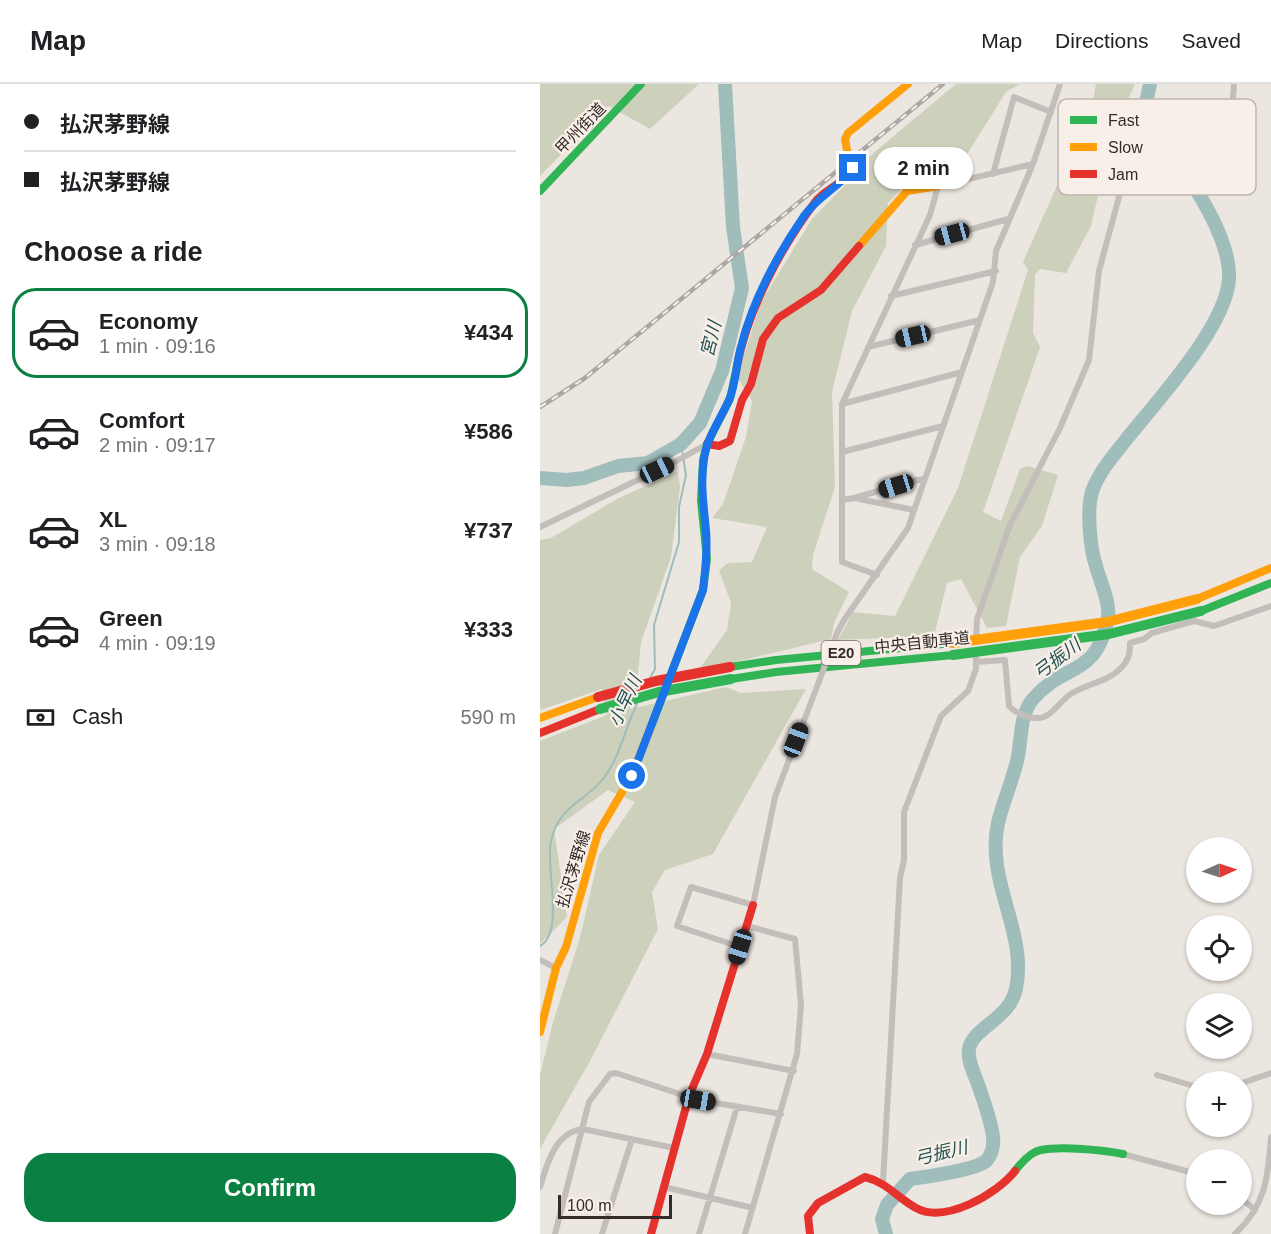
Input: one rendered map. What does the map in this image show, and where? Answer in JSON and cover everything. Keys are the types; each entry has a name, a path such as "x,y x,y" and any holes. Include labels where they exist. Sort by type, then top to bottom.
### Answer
{"main road":[{"name":"甲州街道","path":"540,191 641,84"},
{"path":"847,150 845,139 848,133 908,84"},
{"name":"払沢茅野線","path":"540,1032 556,968 566,947 598,833 632,776 703,590 707,559 701,501 703,460 707,444 729,399 741,345 757,302 805,215 818,198 849,174 853,168 853,162"},
{"path":"707,444 715,446 730,441 742,400 751,384 763,339 777,318 822,290 908,191 938,186"},
{"name":"中央自動車道","path":"540,733 600,709 659,692 776,672 953,649 1124,619 1197,599 1271,568"},
{"name":"中央自動車道","path":"540,718 598,697 667,678 776,660 1083,640 1137,629 1201,611 1271,583"},
{"path":"651,1234 689,1096 706,1054 753,905"},
{"path":"810,1234 808,1216 818,1203 865,1177 883,1182 920,1210 940,1214 1000,1186 1032,1153 1041,1150 1104,1150 1123,1154"}],"street":[{"path":"740,947 677,926 691,886 753,905 775,796 837,633 908,528 996,271 996,251 1033,164 1060,84"},
{"path":"1233,99 1234,84"},
{"path":"993,174 1014,97 1051,112"},
{"path":"878,574 842,562 842,404 930,215 938,186 1033,164"},
{"path":"883,1182 900,878 904,860 904,812 941,716 968,691 976,669 977,619 1010,525 1060,428 1089,360 1099,271 1119,195"},
{"path":"915,245 1008,219"},
{"path":"891,296 996,271"},
{"path":"868,346 980,320"},
{"path":"842,404 962,372"},
{"path":"842,452 943,426"},
{"path":"540,527 707,444"},
{"path":"842,500 926,479"},
{"path":"854,498 914,510"},
{"path":"976,662 1005,660 1009,706 1014,712 1038,718 1046,716 1069,695 1121,669 1130,658 1130,643 1144,639 1152,633 1194,621 1214,626 1271,606"},
{"path":"745,1234 794,1071 801,1005 795,939 747,926"},
{"path":"540,960 556,968"},
{"path":"706,1054 794,1071"},
{"path":"555,1234 591,1097 610,1074 616,1073 698,1100 781,1114"},
{"path":"1252,1080 1271,1073"},
{"path":"1157,1075 1186,1084"},
{"path":"699,1234 737,1107"},
{"path":"540,1187 552,1152 562,1138 575,1130 583,1129 674,1148"},
{"path":"1238,1233 1255,1210 1268,1181 1271,1137"},
{"path":"602,1234 632,1139"},
{"path":"1123,1154 1186,1171"},
{"path":"664,1187 753,1208"},
{"path":"1252,1207 1255,1210"}],"green space":[{"path":"540,84 699,84 650,129 609,106 540,176"},
{"path":"956,84 1020,84 1006,92 959,167 903,187 888,203 886,246 852,311 832,392 835,487 813,555 812,569 849,592 834,623 831,639 698,671 727,630 731,603 719,570 728,563 752,562 767,527 712,518 723,504 746,437 752,401 737,377 761,302 812,219 847,183 865,160"},
{"path":"1096,84 1135,84 1128,99 1093,99"},
{"path":"1058,183 1058,195 1098,195 1091,226 1066,273 1040,269 1035,275 1033,333 1040,347 983,512 1001,521 1020,469 1027,466 1058,475 1042,526 1020,557 1006,626 987,628 961,579 947,583 934,636 838,640 853,612 895,616 958,488 1028,270 1023,262"},
{"path":"678,471 680,488 671,557 641,642 638,673 630,709 726,687 741,693 806,689 713,854 665,870 652,892 658,929 590,1061 540,1149 540,1075 553,1022 580,938 599,855 635,802 608,790 554,829 567,917 540,944 540,741 607,715 602,689 540,710 540,540 551,538 617,499"}],"waterway":[{"name":"宮川","path":"540,478 567,480 584,478 618,466 648,463 681,444 700,423 722,371 742,288 733,227 725,84"},
{"name":"弓振川","path":"1147,99 1150,84"},
{"name":"弓振川","path":"886,1234 882,1219 887,1205 910,1179 950,1173 980,1164 988,1159 993,1147 991,1124 970,1063 969,1049 977,1035 1006,1008 1016,989 1018,968 1016,947 997,865 998,823 1017,761 1023,720 1028,705 1045,687 1088,660 1103,636 1108,616 1108,604 1094,558 1090,527 1091,497 1096,482 1111,458 1188,363 1216,319 1225,298 1229,279 1225,251 1213,220 1198,195"},
{"name":"小早川","path":"649,680 655,669 654,625 679,542 679,507 686,475 681,444"},
{"name":"小早川","path":"540,946 547,939 553,914 550,852 555,829 566,812 596,787 609,771 637,704"}],"railway":[{"path":"540,407 585,378 943,84"}],"traffic: fast":[{"path":"540,191 641,84"},
{"path":"652,724 703,590 707,559 701,501 703,460 707,444 730,399 737,366"},
{"path":"1201,611 1271,583"},
{"path":"953,655 1109,634 1201,611"},
{"path":"730,667 776,660 953,643"},
{"path":"731,679 776,672 953,655"},
{"path":"600,709 659,692 731,679"},
{"path":"1015,1171 1030,1155 1041,1150 1082,1149 1123,1154"}],"traffic: slow":[{"path":"847,150 845,139 848,133 908,84"},
{"path":"859,246 907,191 938,186"},
{"path":"1197,599 1271,568"},
{"path":"953,643 1107,622 1197,599"},
{"path":"540,718 598,697"},
{"path":"540,1032 556,968 566,947 598,833 632,775 652,724"}],"traffic: jam":[{"path":"737,366 742,344 758,301 790,238 820,196 849,174 853,162"},
{"path":"707,444 719,446 730,441 742,400 751,384 763,339 778,318 821,290 859,246"},
{"path":"598,697 656,681 730,667"},
{"path":"540,733 600,709"},
{"path":"651,1234 689,1096 707,1054 753,905"},
{"path":"810,1234 808,1216 818,1203 865,1177 886,1186 916,1208 928,1212 941,1212 970,1204 983,1197 996,1189 1015,1171"}],"route":[{"path":"632,776 703,590 707,559 701,501 703,460 707,444 729,399 741,345 757,302 805,215 818,198 849,174 853,168"}]}
